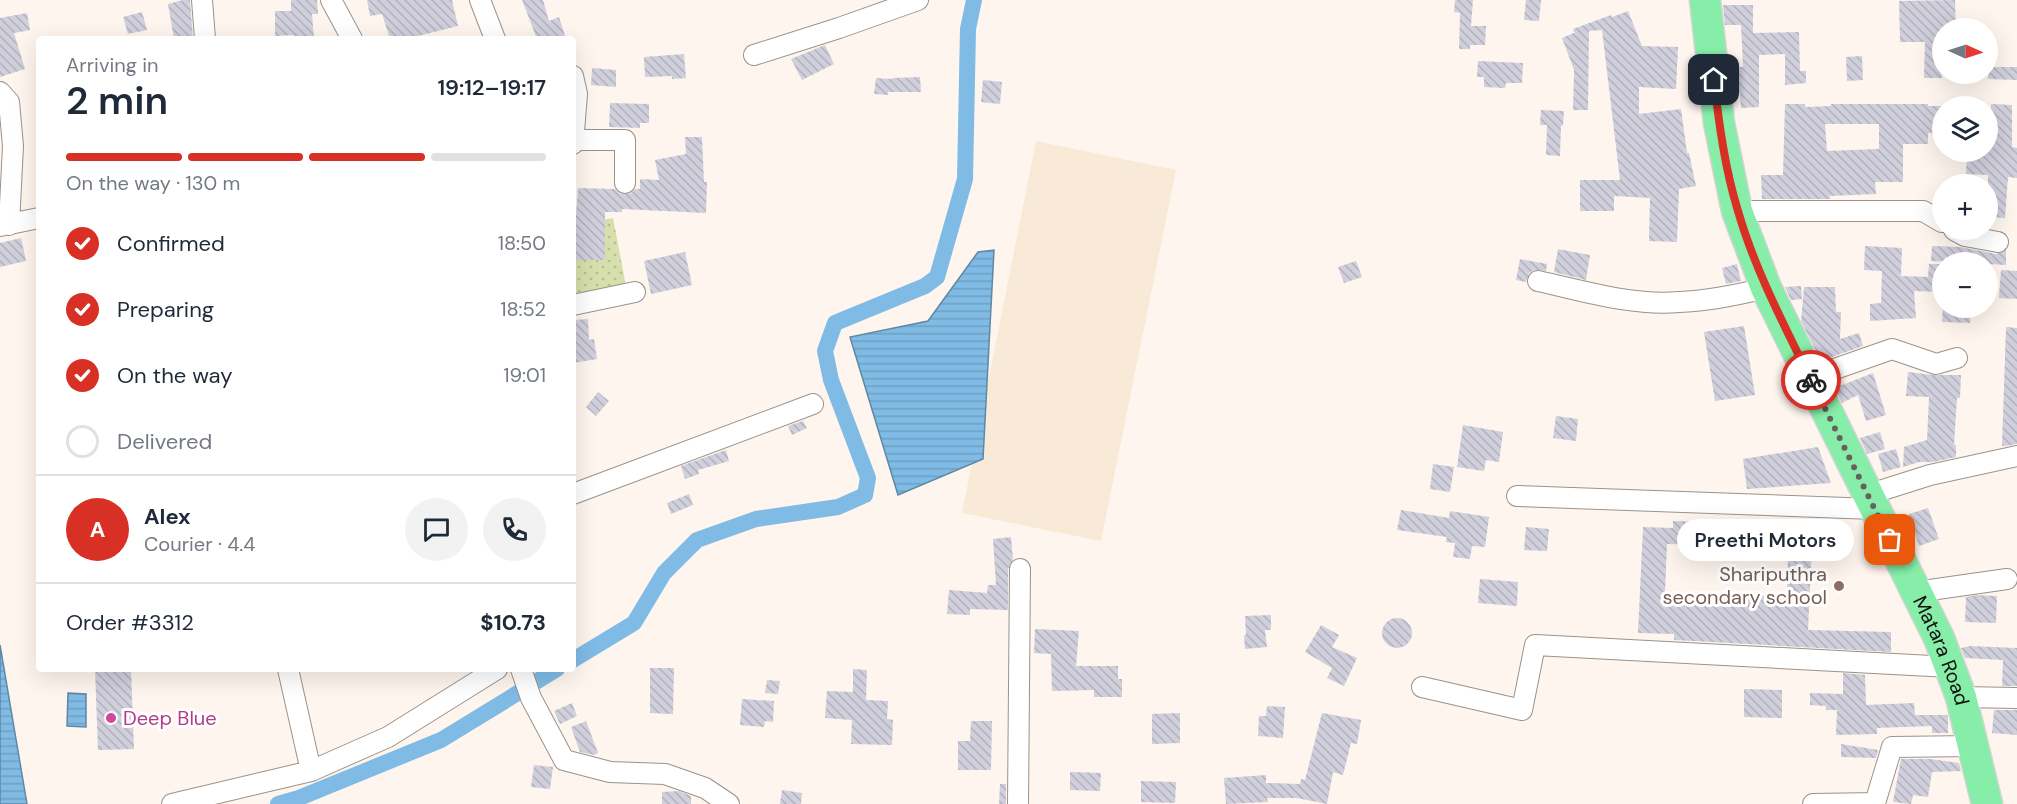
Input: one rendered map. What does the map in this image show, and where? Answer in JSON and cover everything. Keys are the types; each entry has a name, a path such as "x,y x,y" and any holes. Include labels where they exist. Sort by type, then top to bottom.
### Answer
{"highway":[{"name":"Matara Road","path":"1705,0 1719,123 1737,211 1766,288 1939,638 1961,697 1987,804"}],"street":[{"path":"202,0 205,36"},
{"path":"331,0 350,36"},
{"path":"480,0 494,36"},
{"path":"754,55 918,0"},
{"path":"576,90 576,106"},
{"path":"0,92 9,102 13,146 4,225 36,219"},
{"path":"576,142 626,140 625,183"},
{"path":"1737,211 1923,211 1932,216"},
{"path":"1987,240 1998,242"},
{"path":"1538,281 1628,300 1677,303 1725,297 1766,288"},
{"path":"576,304 635,292"},
{"path":"1809,378 1892,349 1936,364 1957,358"},
{"path":"576,493 813,404"},
{"path":"1517,496 1870,502 1930,475 2017,456"},
{"path":"1018,804 1020,569"},
{"path":"1916,592 2007,579"},
{"path":"1422,687 1522,710 1535,645 1950,667"},
{"path":"289,672 311,771"},
{"path":"172,804 311,771 388,737 491,672"},
{"path":"522,672 531,698 564,760 610,772 664,774 704,796 729,804"},
{"path":"1961,697 2017,698"},
{"path":"1813,804 1875,803 1892,747 1973,746"}],"shaded area":[{"path":"1036,141 1176,170 1101,541 962,513"}],"green space":[{"path":"613,218 626,286 576,296 576,225"}],"water":[{"path":"994,250 983,459 898,495 850,337 928,321 978,252"},
{"path":"0,645 27,804 0,804"},
{"path":"68,693 86,694 86,727 67,726"}],"building":[{"path":"190,0 193,36 173,36 168,4"},
{"path":"291,0 317,0 318,14 312,14 314,36 275,36 275,11 291,11"},
{"path":"367,0 452,0 458,26 418,36 389,36 382,14 370,16"},
{"path":"522,0 543,0 549,21 559,17 565,36 536,36"},
{"path":"1455,0 1473,0 1471,26 1486,26 1485,45 1470,45 1470,49 1459,49 1460,13 1454,12"},
{"path":"1526,0 1541,0 1539,21 1524,20"},
{"path":"1955,0 1956,18 1932,18 1932,78 1924,78 1925,42 1900,42 1899,1"},
{"path":"1723,5 1753,5 1753,33 1799,32 1800,71 1806,71 1806,83 1785,85 1785,54 1759,55 1759,107 1741,108 1740,92 1733,92 1733,67 1743,67 1741,25 1725,25"},
{"path":"1628,11 1642,46 1678,47 1676,89 1639,87 1639,114 1681,109 1687,153 1689,153 1696,186 1679,189 1677,242 1649,241 1650,198 1614,196 1614,211 1580,211 1580,180 1620,180 1602,30 1589,31 1588,110 1573,110 1574,70 1562,38 1576,32 1573,29"},
{"path":"142,12 147,30 128,34 123,17"},
{"path":"27,13 30,30 14,33 25,69 0,77 0,18"},
{"path":"825,45 834,64 802,80 791,59"},
{"path":"684,54 686,78 645,77 644,57"},
{"path":"1862,56 1863,80 1847,81 1846,57"},
{"path":"1478,61 1523,63 1522,83 1506,83 1505,88 1484,87 1484,77 1477,77"},
{"path":"1998,67 2017,67 2017,80 1998,79"},
{"path":"592,68 616,70 616,87 591,85"},
{"path":"920,77 921,92 874,94 876,78"},
{"path":"983,80 1002,82 1000,104 981,102"},
{"path":"610,103 649,104 649,123 640,123 640,128 609,127"},
{"path":"1785,104 1805,104 1805,107 1831,106 1831,104 1928,104 1932,106 1932,133 1928,133 1928,144 1903,144 1903,182 1875,182 1876,194 1830,196 1830,199 1762,199 1761,175 1783,175","holes":["1825,124 1879,124 1879,149 1827,151"]},
{"path":"1998,104 2012,105 2012,147 2017,148 2017,178 2008,177 2005,218 1998,218 1998,174 1966,174 1967,162 1998,162"},
{"path":"1541,110 1564,111 1560,156 1546,155 1547,125 1540,125"},
{"path":"685,137 702,137 704,182 707,182 706,213 622,209 622,212 605,212 605,260 576,260 578,188 615,189 620,194 630,194 635,189 640,189 640,179 659,180 655,160 686,154"},
{"path":"21,238 26,261 0,267 0,243"},
{"path":"1865,246 1902,248 1901,276 1928,277 1929,264 1932,264 1932,292 1914,291 1916,318 1870,321 1870,304 1881,303 1882,271 1864,270"},
{"path":"1932,246 1960,247 1986,252 1932,252 1931,261"},
{"path":"1558,249 1590,255 1586,280 1554,272"},
{"path":"2006,250 2006,265 1998,265 1998,253"},
{"path":"685,252 692,285 651,294 644,261"},
{"path":"1520,259 1547,264 1546,271 1534,270 1529,273 1526,282 1516,280"},
{"path":"1356,261 1362,277 1344,283 1338,267"},
{"path":"1737,264 1741,281 1726,284 1722,268"},
{"path":"2001,270 2017,271 2017,299 1999,298"},
{"path":"1801,286 1802,299 1791,300 1785,287"},
{"path":"1804,287 1835,287 1836,312 1841,312 1840,339 1859,333 1863,346 1826,359 1820,352 1817,353 1801,321"},
{"path":"1942,318 1970,318 1970,323 1942,322"},
{"path":"588,319 589,340 594,339 597,359 576,362 576,320"},
{"path":"1744,326 1755,395 1715,401 1704,332"},
{"path":"2006,327 2017,328 2017,444 2002,446"},
{"path":"1908,372 1961,375 1954,445 1956,445 1956,457 1933,462 1919,462 1903,467 1904,447 1927,440 1929,397 1906,396"},
{"path":"1873,373 1886,415 1866,421 1858,395 1842,403 1835,388"},
{"path":"598,392 609,401 596,416 586,407"},
{"path":"1556,416 1578,419 1576,441 1553,438"},
{"path":"803,421 807,428 792,435 788,426"},
{"path":"1463,425 1503,432 1499,462 1486,460 1484,471 1457,467"},
{"path":"1880,432 1885,449 1867,454 1860,438"},
{"path":"1818,447 1831,483 1747,489 1743,459"},
{"path":"1896,449 1901,467 1883,472 1878,454"},
{"path":"726,450 729,461 698,470 699,474 685,479 681,466"},
{"path":"1433,464 1454,467 1450,492 1430,489"},
{"path":"689,494 693,505 671,514 667,503"},
{"path":"1928,508 1939,539 1919,546 1909,514"},
{"path":"1401,510 1449,518 1450,511 1489,517 1485,547 1472,546 1470,559 1453,557 1455,543 1446,542 1447,537 1397,530"},
{"path":"1673,521 1714,522 1714,528 1797,530 1797,521 1831,522 1831,547 1812,546 1808,630 1891,632 1891,652 1674,640 1674,634 1638,633 1643,527 1673,528","holes":["1667,544 1713,545 1713,552 1788,554 1787,596 1665,593"]},
{"path":"1526,527 1549,529 1547,551 1524,550"},
{"path":"1011,537 1013,560 1008,569 1008,610 970,609 970,615 947,614 949,590 987,593 988,585 996,585 993,539"},
{"path":"1480,579 1518,582 1517,606 1478,603"},
{"path":"1997,596 1996,623 1965,622 1966,597"},
{"path":"1271,615 1271,630 1265,630 1267,647 1245,649 1245,616"},
{"path":"1397,618 1408,622 1412,633 1408,644 1397,648 1386,644 1382,633 1386,622"},
{"path":"1321,625 1339,635 1332,647 1357,658 1344,686 1327,678 1332,668 1305,652"},
{"path":"1035,629 1079,631 1076,666 1118,666 1118,679 1122,679 1122,697 1094,697 1094,690 1052,691 1051,654 1034,653"},
{"path":"1970,646 2017,648 2017,686 2002,686 2003,660 1965,658 1961,648"},
{"path":"650,668 674,668 673,714 650,713"},
{"path":"853,669 867,670 866,700 888,701 887,719 893,720 892,745 851,744 852,720 825,718 827,691 853,692"},
{"path":"95,672 131,672 134,749 98,750"},
{"path":"1843,673 1865,675 1866,705 1914,703 1915,715 1948,715 1948,733 1932,733 1932,726 1877,728 1877,734 1836,735 1837,710 1826,710 1826,706 1810,705 1810,693 1843,694"},
{"path":"767,680 780,681 778,694 765,693"},
{"path":"1744,689 1782,690 1782,718 1744,717"},
{"path":"742,699 774,701 773,722 765,721 764,727 740,725"},
{"path":"572,703 577,716 560,724 554,711"},
{"path":"1267,706 1285,707 1283,738 1258,736 1259,716 1266,716"},
{"path":"1994,710 2017,710 2017,735 1992,733"},
{"path":"1180,713 1180,743 1152,744 1152,714"},
{"path":"1322,713 1361,720 1357,744 1351,743 1343,775 1333,772 1327,804 1297,798 1267,798 1268,802 1226,804 1224,778 1266,775 1266,783 1300,784 1301,779 1305,780"},
{"path":"586,721 598,753 594,755 580,752 571,727"},
{"path":"971,721 992,721 991,770 958,770 958,741 970,741"},
{"path":"1841,744 1878,750 1876,758 1841,757"},
{"path":"1901,759 1930,759 1959,763 1961,771 1932,772 1928,797 1913,795 1911,804 1893,802"},
{"path":"534,765 553,767 550,789 531,787"},
{"path":"1070,772 1101,773 1100,791 1070,790"},
{"path":"1141,781 1176,782 1175,803 1141,802"},
{"path":"1000,784 1006,784 1006,804 999,804"},
{"path":"782,790 802,793 801,804 780,804"},
{"path":"679,791 691,796 691,804 662,804 662,792"}],"waterway":[{"path":"576,658 634,623 664,573 697,540 756,519 838,507 865,495 868,478 831,380 825,351 835,323 925,286 937,277 965,179 968,29 974,0"},
{"path":"278,804 299,798 441,740 552,672"}],"way so far":[{"path":"1811,380 1890,540"}],"place":[{"name":"Preethi Motors","path":"1890,540"},
{"name":"Shariputhra secondary school","path":"1839,586"},
{"name":"Deep Blue","path":"111,718"}],"route":[{"path":"1714,80 1719,123 1737,211 1766,288 1811,380"}]}
